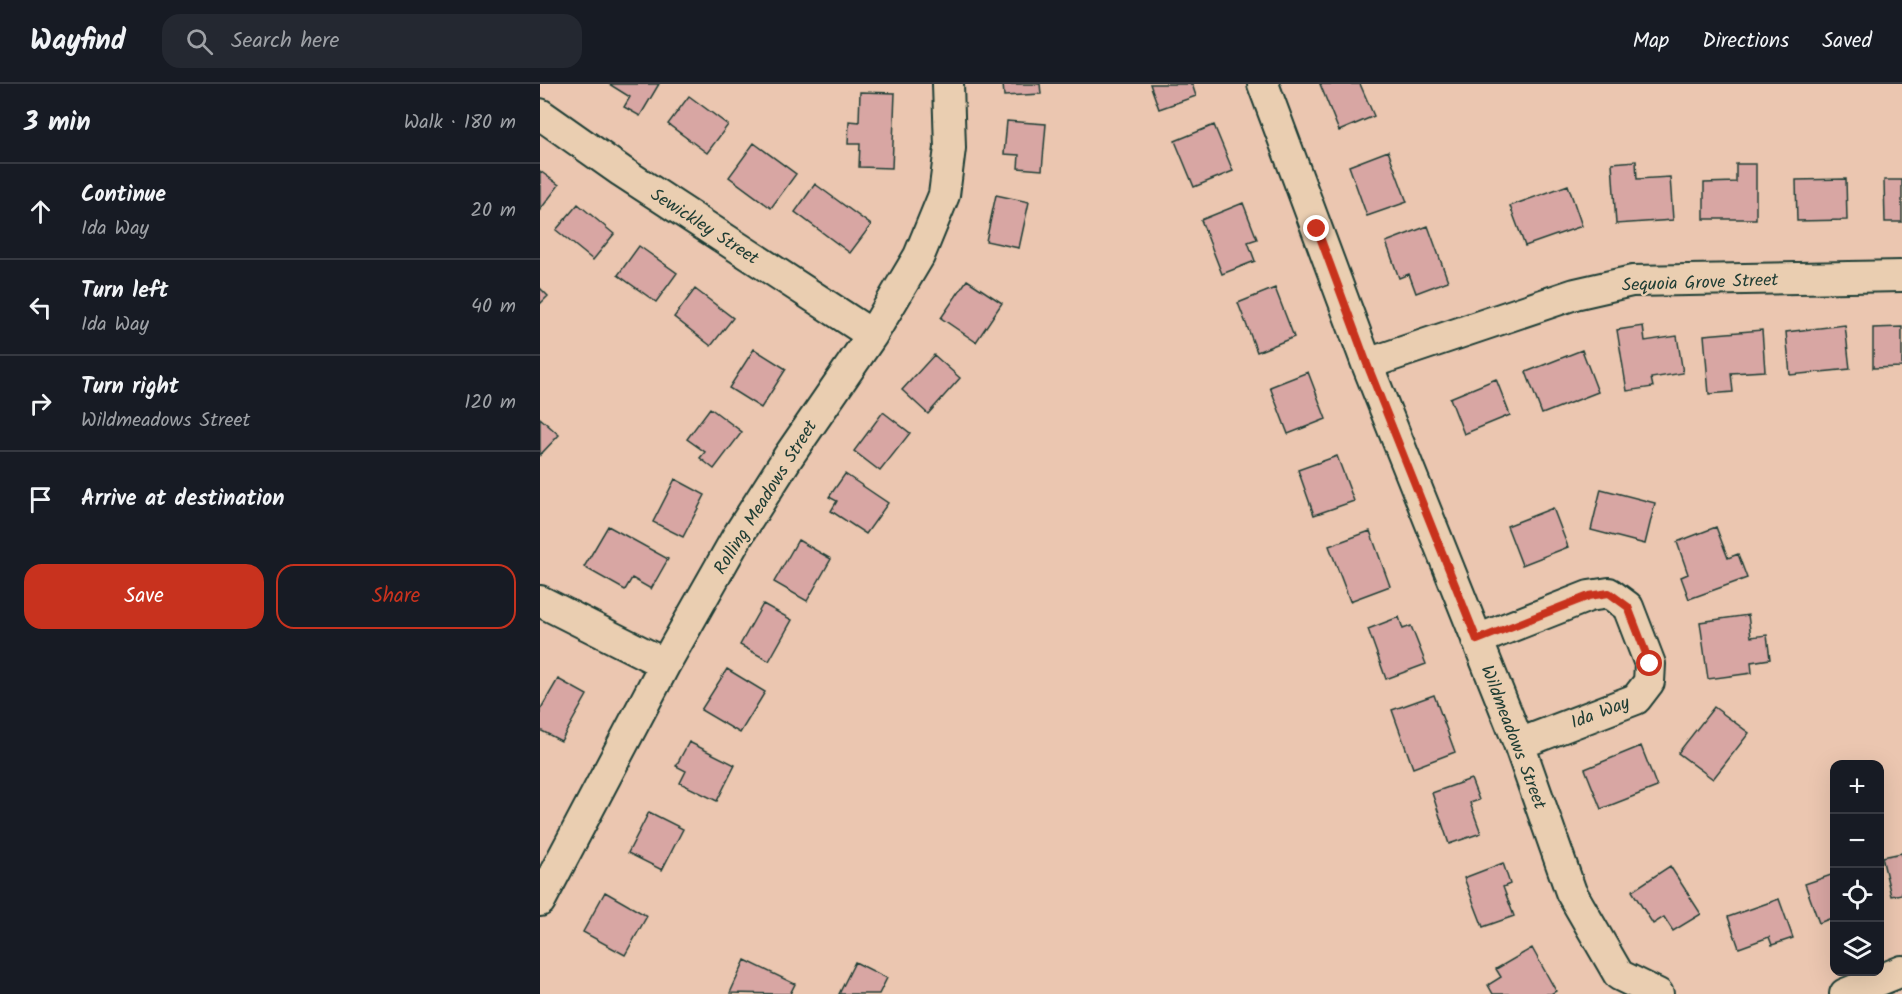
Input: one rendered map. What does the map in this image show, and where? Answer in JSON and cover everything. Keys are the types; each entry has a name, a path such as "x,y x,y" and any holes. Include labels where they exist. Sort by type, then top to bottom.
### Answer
{"street":[{"name":"Rolling Meadows Street","path":"540,901 665,664 737,537 788,457 872,335 919,256 944,195 950,148 948,84"},
{"name":"Wildmeadows Street","path":"1263,84 1367,364 1519,744 1571,892 1620,975 1658,994"},
{"name":"Sewickley Street","path":"540,114 621,171 872,335"},
{"name":"Sequoia Grove Street","path":"1367,364 1575,294 1632,281 1902,276"},
{"name":"Ida Way","path":"1477,640 1589,596 1609,593 1628,607 1650,664 1649,682 1636,699 1519,744"},
{"path":"540,601 665,664"},
{"path":"1845,994 1902,970"}],"building":[{"path":"609,84 659,84 640,116 624,107 630,97"},
{"path":"1003,84 1040,84 1041,94 1004,96"},
{"path":"1150,84 1192,84 1196,96 1159,109"},
{"path":"1320,84 1360,84 1374,116 1339,131"},
{"path":"860,92 895,93 892,168 859,167 860,144 848,144 849,121 859,122"},
{"path":"689,96 728,125 707,153 668,124"},
{"path":"1007,121 1046,124 1042,170 1018,168 1019,155 1004,154"},
{"path":"1214,125 1233,171 1194,187 1175,141"},
{"path":"754,143 796,174 771,208 729,177"},
{"path":"1388,151 1407,202 1367,216 1349,166"},
{"path":"1636,161 1637,179 1670,177 1673,220 1616,224 1612,163"},
{"path":"1736,164 1756,164 1756,219 1704,219 1704,183 1736,182"},
{"path":"540,171 559,185 540,210"},
{"path":"1846,179 1847,220 1797,221 1796,180"},
{"path":"1884,180 1902,180 1902,222 1885,222"},
{"path":"815,184 871,225 850,253 795,212"},
{"path":"1568,185 1582,226 1525,246 1510,206"},
{"path":"996,195 1029,202 1019,248 986,241"},
{"path":"1243,203 1257,239 1248,242 1255,261 1222,274 1201,220"},
{"path":"578,204 614,234 593,260 556,230"},
{"path":"1428,226 1448,281 1416,293 1409,274 1399,278 1386,242"},
{"path":"639,246 677,273 656,302 618,275"},
{"path":"967,280 1002,303 976,342 941,318"},
{"path":"540,288 548,296 540,304"},
{"path":"1275,288 1294,337 1257,352 1238,303"},
{"path":"695,289 733,318 711,346 674,317"},
{"path":"1845,325 1850,369 1790,375 1786,332"},
{"path":"1643,326 1645,341 1677,336 1683,373 1651,378 1653,387 1627,391 1617,330"},
{"path":"1902,327 1902,367 1873,368 1873,328"},
{"path":"1762,330 1765,371 1731,373 1733,392 1709,394 1704,335"},
{"path":"754,349 786,369 761,408 729,388"},
{"path":"1582,350 1598,392 1542,414 1526,372"},
{"path":"934,355 960,378 928,414 902,390"},
{"path":"1308,372 1326,419 1288,434 1270,387"},
{"path":"1496,379 1510,415 1464,434 1450,398"},
{"path":"710,408 742,432 714,469 700,458 705,452 687,439"},
{"path":"883,412 910,433 880,471 854,451"},
{"path":"540,418 559,435 540,455"},
{"path":"1337,456 1354,501 1314,515 1298,470"},
{"path":"845,474 888,503 866,534 831,511 837,501 829,497"},
{"path":"675,479 705,495 683,537 653,522"},
{"path":"1601,489 1655,503 1645,544 1591,530"},
{"path":"1553,508 1568,547 1522,565 1507,526"},
{"path":"608,526 668,559 651,589 632,578 625,590 584,567"},
{"path":"1716,527 1728,558 1738,554 1747,578 1689,599 1681,577 1688,574 1677,542"},
{"path":"1370,531 1390,586 1350,601 1329,546"},
{"path":"798,540 831,559 807,601 774,582"},
{"path":"763,604 792,620 769,661 740,645"},
{"path":"1748,615 1751,637 1767,635 1770,659 1751,662 1752,673 1708,679 1700,622"},
{"path":"1399,617 1403,629 1411,626 1426,664 1386,679 1368,629"},
{"path":"727,669 765,692 740,733 701,710"},
{"path":"558,679 587,695 561,741 540,730 540,710"},
{"path":"1434,695 1455,752 1413,768 1392,710"},
{"path":"1714,707 1749,733 1713,779 1678,753"},
{"path":"689,742 735,765 717,801 680,783 686,771 676,766"},
{"path":"1641,746 1657,787 1601,809 1585,769"},
{"path":"1471,779 1479,800 1470,803 1481,833 1449,844 1432,793"},
{"path":"649,812 683,829 662,870 628,853"},
{"path":"1902,853 1902,894 1891,896 1884,857"},
{"path":"1503,863 1510,884 1503,887 1514,916 1483,927 1464,878"},
{"path":"1670,866 1701,914 1673,931 1664,917 1653,924 1632,891"},
{"path":"1830,875 1830,919 1819,923 1805,884"},
{"path":"605,892 647,916 625,955 583,932"},
{"path":"1779,899 1793,938 1772,945 1769,937 1739,948 1728,917"},
{"path":"1532,948 1556,991 1551,994 1493,994 1488,985 1501,977 1496,969"},
{"path":"745,960 795,984 790,994 730,993"},
{"path":"855,962 887,978 879,994 839,994"}],"route":[{"path":"1317,229 1367,364 1477,640 1589,596 1609,593 1628,607 1650,664"}]}
